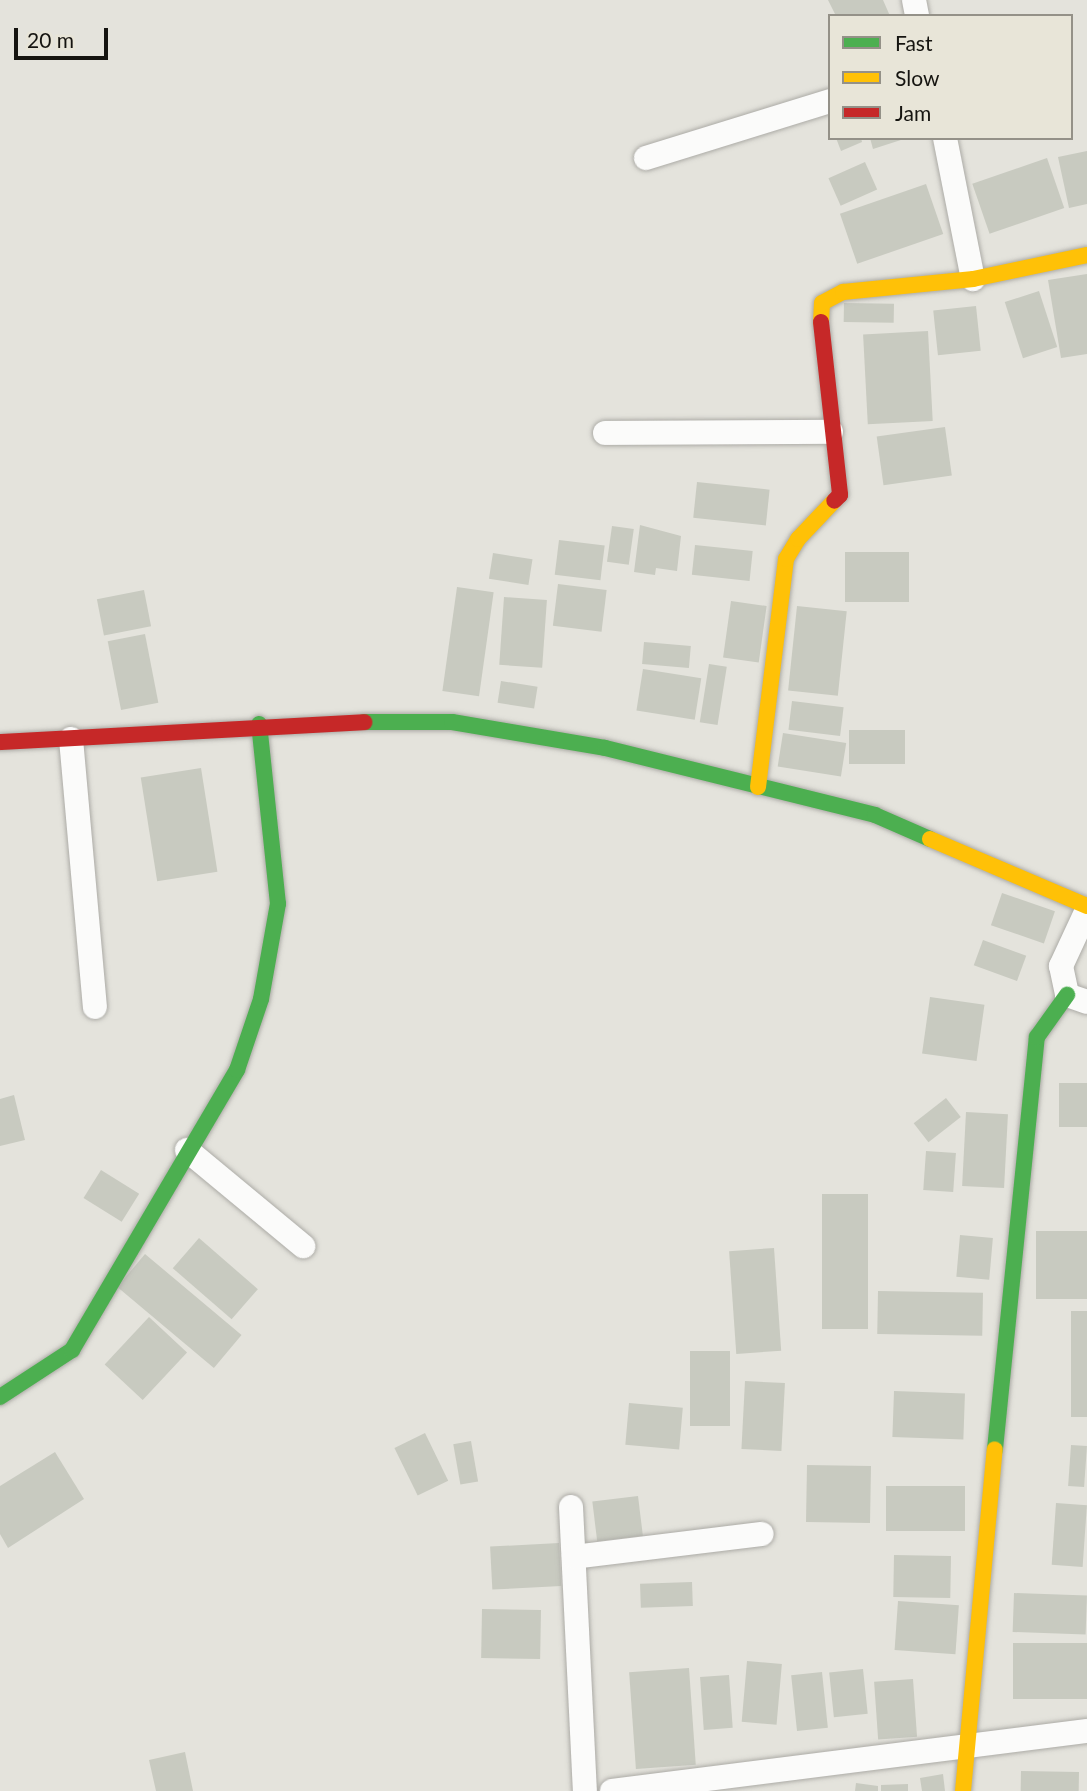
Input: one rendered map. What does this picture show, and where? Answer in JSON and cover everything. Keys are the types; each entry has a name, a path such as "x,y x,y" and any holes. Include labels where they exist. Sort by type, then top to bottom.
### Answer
{"street":[{"path":"646,158 828,102"},
{"path":"945,140 973,279"},
{"path":"758,787 786,559 798,539 840,495 820,330 822,303 843,292 973,279 1087,255"},
{"path":"605,433 831,432"},
{"path":"0,742 71,739 259,723 452,722 605,748 875,815 1087,908 1061,967 1077,999 1042,1024 1037,1037 1027,1105 963,1791"},
{"path":"0,1397 72,1350 187,1150 237,1070 261,999 278,904 259,723"},
{"path":"71,739 95,1007"},
{"path":"187,1150 303,1246"},
{"path":"571,1507 585,1791"},
{"path":"574,1557 762,1534"},
{"path":"612,1791 966,1749 1087,1731"}],"building":[{"path":"828,0 883,0 889,14 835,14"},
{"path":"837,140 862,140 862,142 841,151"},
{"path":"871,140 901,140 873,149"},
{"path":"1087,151 1087,204 1069,208 1058,157"},
{"path":"1047,158 1064,208 990,234 972,184"},
{"path":"865,162 877,189 841,206 828,178"},
{"path":"926,184 943,234 857,264 840,214"},
{"path":"1087,274 1087,354 1061,358 1048,280"},
{"path":"1039,291 1057,347 1023,358 1005,302"},
{"path":"844,303 894,304 894,323 844,322"},
{"path":"976,306 981,351 938,355 933,310"},
{"path":"928,331 933,421 868,424 863,334"},
{"path":"945,427 952,476 883,485 877,437"},
{"path":"697,482 770,490 766,525 693,518"},
{"path":"640,525 681,536 677,571 656,568 655,575 634,572"},
{"path":"612,526 634,529 629,565 607,562"},
{"path":"559,540 605,546 600,580 555,575"},
{"path":"695,545 753,551 750,581 692,575"},
{"path":"845,552 909,552 909,602 845,602"},
{"path":"493,553 533,559 528,585 489,579"},
{"path":"558,584 607,590 602,632 553,626"},
{"path":"457,587 494,592 479,696 442,691"},
{"path":"144,590 151,626 104,635 97,599"},
{"path":"504,597 547,600 542,668 499,665"},
{"path":"731,601 767,606 759,662 723,657"},
{"path":"797,606 847,611 838,696 788,691"},
{"path":"145,634 158,703 121,710 108,641"},
{"path":"644,642 691,646 689,668 642,664"},
{"path":"709,664 727,667 718,725 700,722"},
{"path":"643,669 701,678 695,720 636,710"},
{"path":"501,681 538,687 534,709 498,703"},
{"path":"792,701 844,707 840,736 788,730"},
{"path":"849,730 905,730 905,764 849,764"},
{"path":"783,733 846,743 841,777 778,767"},
{"path":"201,768 217,872 157,881 141,778"},
{"path":"1002,893 1055,911 1044,943 991,925"},
{"path":"983,940 1026,956 1017,981 974,965"},
{"path":"930,997 984,1005 977,1061 922,1053"},
{"path":"1059,1083 1087,1083 1087,1127 1059,1127"},
{"path":"14,1095 25,1140 0,1146 0,1099"},
{"path":"946,1098 961,1117 928,1142 914,1123"},
{"path":"966,1112 1008,1114 1004,1188 962,1186"},
{"path":"926,1151 956,1153 953,1192 923,1190"},
{"path":"101,1170 139,1194 122,1222 84,1198"},
{"path":"822,1194 868,1194 868,1329 822,1329"},
{"path":"1036,1231 1087,1231 1087,1299 1036,1299"},
{"path":"960,1235 993,1238 989,1280 956,1277"},
{"path":"199,1238 258,1289 232,1319 173,1268"},
{"path":"774,1248 781,1351 736,1354 729,1251"},
{"path":"145,1254 242,1335 214,1368 117,1287"},
{"path":"878,1291 983,1293 982,1336 877,1334"},
{"path":"1071,1311 1087,1311 1087,1417 1071,1417"},
{"path":"149,1317 187,1352 143,1400 105,1365"},
{"path":"690,1351 730,1351 730,1426 690,1426"},
{"path":"745,1381 785,1383 781,1451 741,1449"},
{"path":"894,1391 965,1393 963,1439 892,1437"},
{"path":"629,1403 683,1408 679,1450 625,1445"},
{"path":"425,1433 448,1481 418,1496 394,1448"},
{"path":"471,1441 478,1481 460,1485 453,1444"},
{"path":"1071,1445 1087,1446 1084,1487 1068,1486"},
{"path":"55,1452 84,1499 8,1548 0,1534 0,1486"},
{"path":"807,1465 871,1466 870,1523 806,1522"},
{"path":"886,1486 965,1486 965,1531 886,1531"},
{"path":"638,1496 643,1536 597,1541 592,1502"},
{"path":"1056,1503 1087,1505 1083,1567 1052,1565"},
{"path":"559,1543 561,1586 492,1590 490,1547"},
{"path":"894,1555 951,1556 950,1598 893,1597"},
{"path":"692,1582 693,1606 641,1608 640,1584"},
{"path":"1014,1593 1087,1596 1086,1635 1013,1632"},
{"path":"898,1601 959,1605 955,1654 895,1650"},
{"path":"482,1609 541,1610 540,1659 481,1658"},
{"path":"1013,1643 1087,1643 1087,1699 1013,1699"},
{"path":"747,1661 782,1664 777,1725 742,1722"},
{"path":"689,1668 696,1765 636,1769 629,1672"},
{"path":"863,1669 868,1714 834,1717 829,1673"},
{"path":"822,1672 828,1728 797,1731 791,1675"},
{"path":"729,1675 733,1728 704,1730 700,1677"},
{"path":"913,1679 917,1737 878,1740 874,1682"},
{"path":"185,1752 193,1791 156,1791 149,1760"},
{"path":"1021,1771 1079,1772 1079,1791 1021,1791"},
{"path":"943,1774 945,1791 922,1791 920,1778"},
{"path":"856,1783 878,1786 878,1791 855,1791"},
{"path":"908,1784 908,1791 881,1791 881,1785"}],"traffic: fast":[{"path":"364,722 452,722 605,748 875,815 930,839"},
{"path":"0,1397 72,1350 237,1070 261,999 278,904 259,724"},
{"path":"995,1449 1037,1037 1067,995"}],"traffic: slow":[{"path":"821,322 822,303 843,292 973,279 1087,255"},
{"path":"758,787 786,559 798,539 834,501"},
{"path":"930,839 1087,906"},
{"path":"963,1791 995,1449"}],"traffic: jam":[{"path":"821,322 840,495 834,501"},
{"path":"0,742 364,722"}]}
